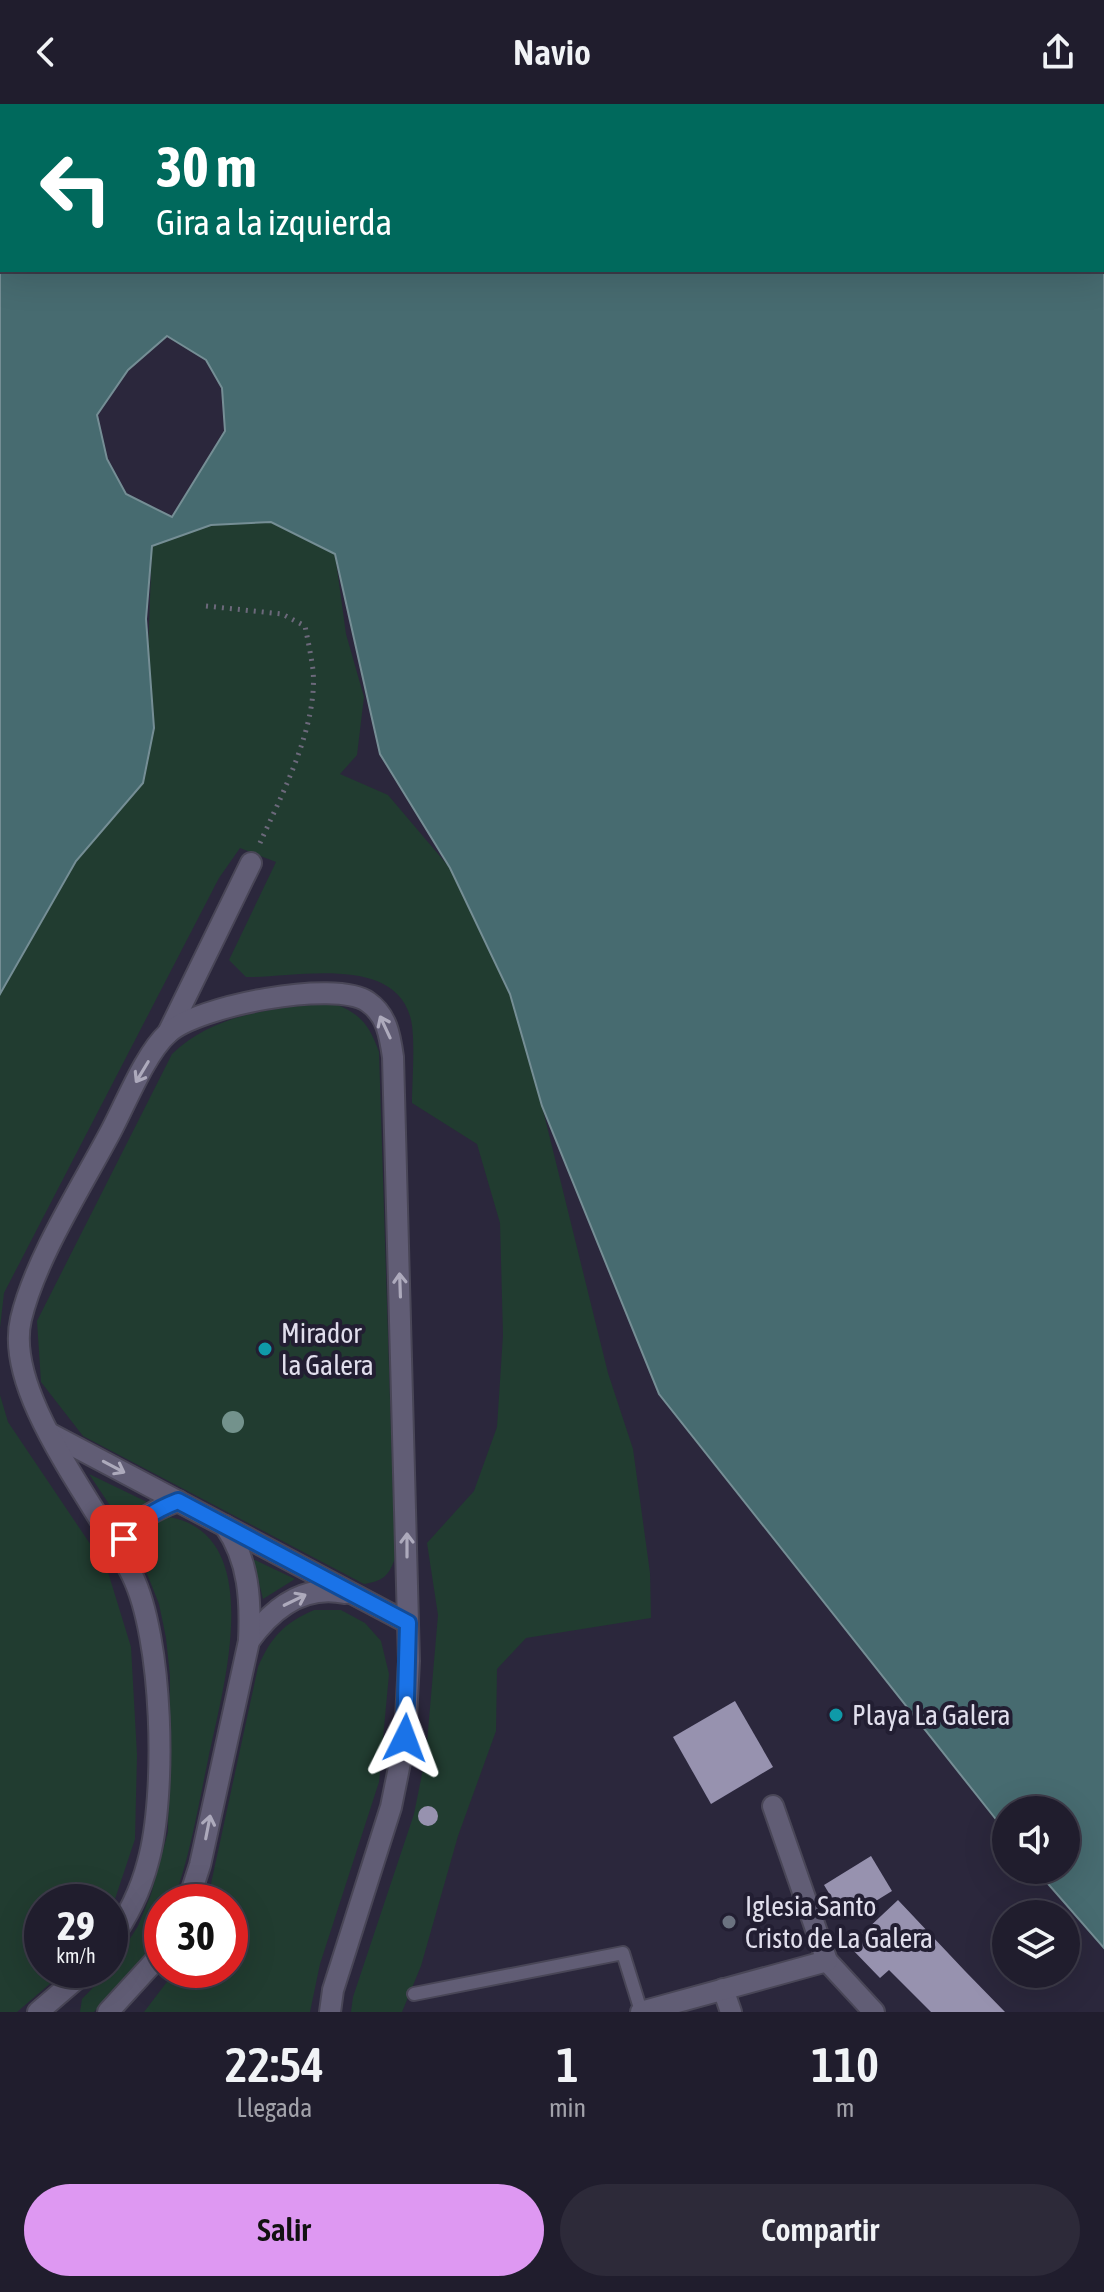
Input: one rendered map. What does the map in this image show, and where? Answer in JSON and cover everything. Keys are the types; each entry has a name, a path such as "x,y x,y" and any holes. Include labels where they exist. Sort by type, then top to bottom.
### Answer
{"street":[{"path":"128,1911 148,1862 159,1779 151,1629 134,1578 28,1392 19,1357 20,1320 36,1276 141,1073 168,1033 251,863"},
{"path":"168,1033 205,1012 313,992 347,992 369,1002 389,1027 407,1512 405,1738 394,1794 333,1990 330,2012"},
{"path":"50,1433 408,1623"},
{"path":"121,1554 124,1539 135,1525 157,1509 178,1501"},
{"path":"194,1884 249,1641 251,1608 245,1573 236,1542 224,1525"},
{"path":"249,1641 265,1618 299,1595 334,1591 356,1595"},
{"path":"773,1806 827,1961 874,2012"},
{"path":"641,2012 827,1961"},
{"path":"108,2012 144,1973"},
{"path":"48,2009 69,1988"},
{"path":"723,1989 731,2012"}],"lane":[{"path":"414,1994 623,1953 641,2012"}],"path":[{"path":"206,606 282,614 305,626 313,673 310,706 295,764 251,863"}],"shaded area":[{"path":"0,272 1104,272 1104,1948 1080,1920 1080,1900 1062,1900 1048,1884 1080,1884 1080,1796 992,1796 992,1814 659,1394 542,1106 510,994 450,868 380,754 335,554 271,522 211,525 152,546 146,619 154,728 143,783 76,861 0,994","holes":["167,336 206,360 222,388 225,431 172,517 126,494 107,459 97,415 128,370"]},
{"path":"271,522 335,554 346,634 364,697 357,755 340,774 388,795 450,868 510,994 542,1106 608,1373 633,1449 650,1573 651,1618 526,1638 497,1669 496,1731 458,1836 421,1966 402,2012 351,2012 353,1997 414,1814 426,1754 438,1615 427,1543 474,1491 497,1427 503,1335 500,1223 477,1144 412,1103 412,1024 400,997 383,984 362,977 313,973 246,977 229,960 276,862 240,848 219,878 4,1293 0,1328 0,994 76,861 143,783 152,546 211,525"},
{"path":"332,1003 350,1011 362,1021 379,1052 395,1558 384,1577 364,1584 83,1436 41,1382 37,1321 172,1054 207,1029 226,1021 289,1007"},
{"path":"0,1395 8,1422 107,1569 131,1647 137,1755 135,1839 120,1884 24,1884 24,1988 45,1988 17,2012 0,2012"},
{"path":"89,1474 147,1502 123,1525"},
{"path":"169,1517 200,1530 220,1553 229,1585 231,1621 222,1697 179,1884 154,1884 168,1832 170,1676 159,1604 136,1546 156,1522"},
{"path":"253,1559 295,1579 263,1599"},
{"path":"314,1610 341,1610 365,1623 381,1641 389,1674 379,1782 320,1964 310,2012 144,2012 162,1988 248,1988 248,1884 211,1884 258,1667 268,1647 294,1620"},
{"path":"144,1911 144,1957 128,1976 128,1942"},
{"path":"93,1988 116,1988 94,2012 80,2012 82,1999"}],"building":[{"path":"735,1701 773,1767 711,1804 673,1737"},
{"path":"424,1806 432,1806 438,1816 432,1826 424,1826 418,1820 418,1812"},
{"path":"871,1856 892,1891 845,1920 824,1885"},
{"path":"898,1900 1005,2012 931,2012 889,1970 880,1978 849,1946"}],"place":[{"name":"Mirador la Galera","path":"265,1349"},
{"name":"Playa La Galera","path":"836,1715"},
{"name":"Iglesia Santo Cristo de La Galera","path":"729,1922"}],"route":[{"path":"124,1539 135,1525 157,1509 178,1501 408,1623 405,1738"}]}
